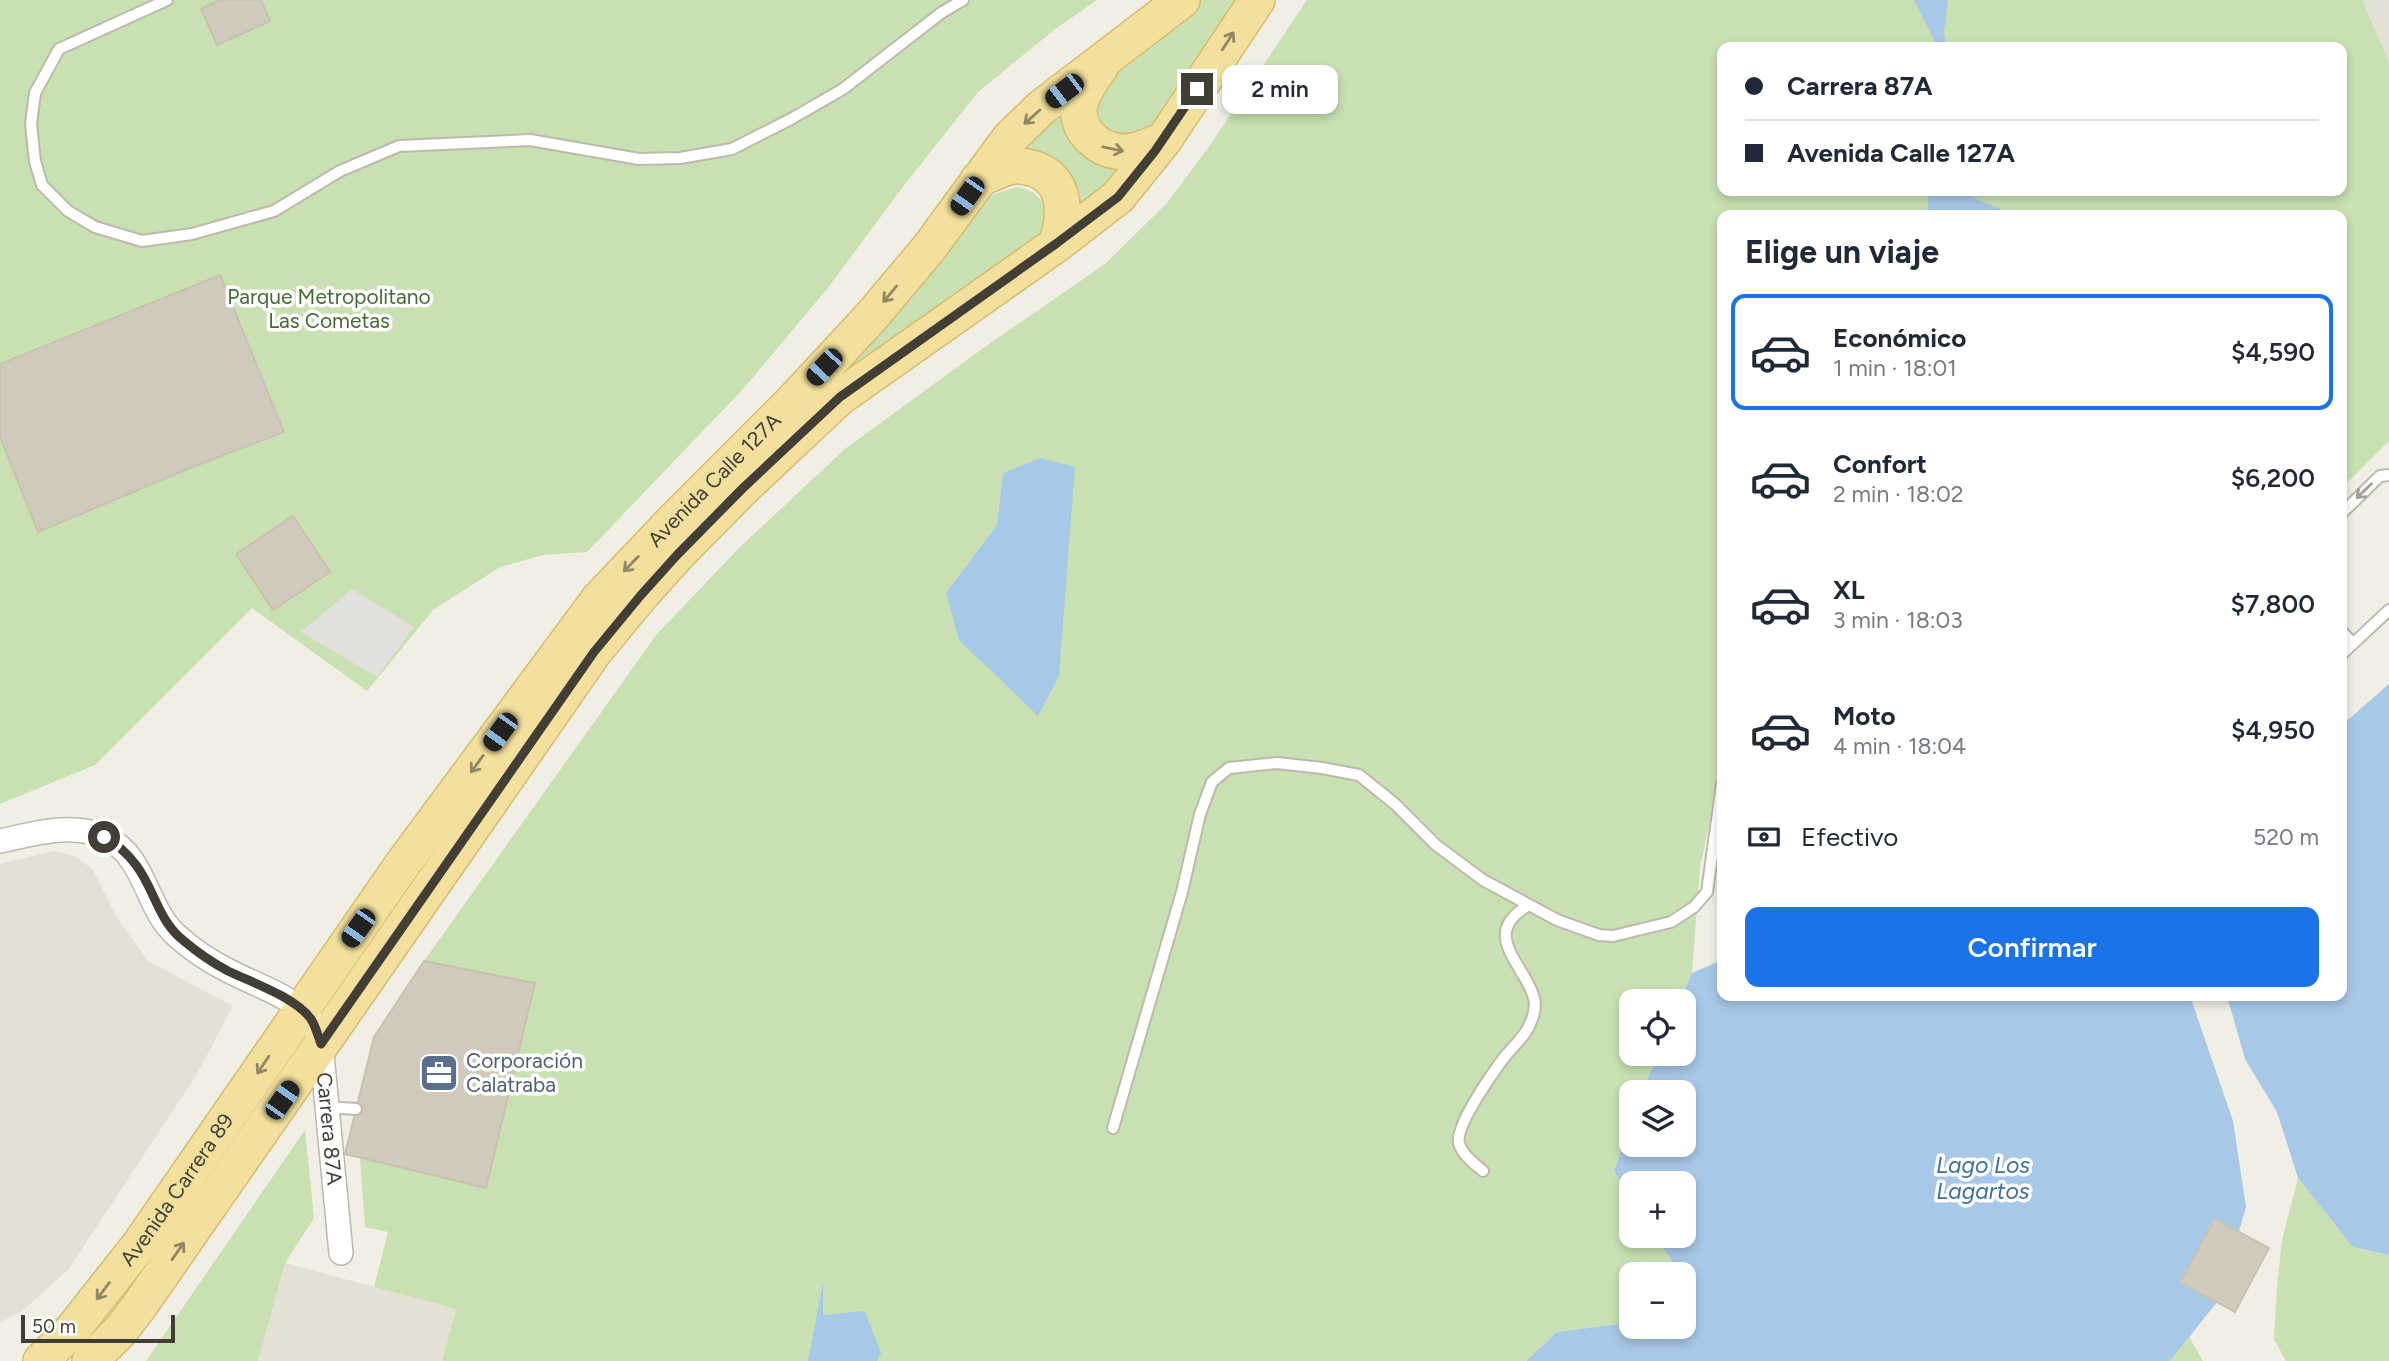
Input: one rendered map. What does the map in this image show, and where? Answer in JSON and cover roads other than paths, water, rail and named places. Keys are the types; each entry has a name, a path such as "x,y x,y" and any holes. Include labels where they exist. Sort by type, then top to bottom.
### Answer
{"main road":[{"name":"Avenida Calle 127A","path":"301,1009 402,865 599,599 793,401 871,317 929,248 998,151 1027,121 1182,0"},
{"name":"Avenida Calle 127A","path":"321,1044 594,652 641,595 743,488 840,397 1118,197 1164,140 1257,0"},
{"path":"1107,59 1081,99 1078,118 1084,132 1099,146 1116,151 1140,150 1164,140"},
{"path":"978,180 1014,166 1028,167 1051,178 1058,187 1062,204 1061,229 1057,243"},
{"name":"Avenida Carrera 89","path":"41,1361 73,1329 140,1244 301,1009"},
{"name":"Avenida Carrera 89","path":"90,1361 121,1330 138,1308 321,1044"}],"street":[{"name":"Carrera 87A","path":"0,841 57,830 80,830 104,837 119,846 137,866 174,934 225,969 284,998 310,1018 321,1044 341,1253"}],"lane":[{"path":"167,0 59,49 35,93 31,124 35,161 42,185 68,211 95,227 142,241 192,234 274,211 340,170 399,146 530,140 639,159 680,158 732,149 843,89 941,13 963,0"},
{"path":"2347,508 2380,476 2389,475"},
{"path":"2347,649 2389,610"},
{"path":"2347,637 2353,643"},
{"path":"1113,1128 1182,892 1200,814 1212,782 1228,768 1277,763 1359,775 1395,804 1436,845 1483,880 1557,920 1613,936 1671,922 1695,907 1707,892 1717,821"},
{"path":"1483,1171 1466,1156 1459,1143 1460,1133 1472,1105 1503,1058 1529,1028 1535,1008 1533,994 1510,954 1506,939 1508,923 1513,914 1529,905"},
{"path":"327,1107 356,1108"}],"water":[{"path":"1914,0 1948,0 1945,42 1934,40"},
{"path":"1928,196 1970,196 2001,210 1928,210"},
{"path":"1040,458 1075,467 1059,676 1038,716 959,640 946,593 997,525 1003,473"},
{"path":"2389,684 2389,1255 2353,1247 2298,1178 2277,1112 2245,1059 2228,1001 2347,1001 2347,721"},
{"name":"Lago Los Lagartos","path":"1717,962 1717,1001 2192,1001 2233,1121 2246,1207 2239,1231 2214,1219 2180,1282 2217,1302 2170,1361 1526,1361 1557,1332 1619,1324 1619,1339 1696,1339 1696,1262 1671,1262 1663,1248 1696,1248 1696,1171 1619,1171 1619,1180 1614,1171 1619,1156 1696,1157 1696,1080 1647,1080 1653,1066 1696,1066 1696,989 1685,989 1692,973"},
{"path":"823,1283 823,1315 865,1311 881,1353 877,1361 808,1361"}],"place":[{"name":"Corporación Calatraba","path":"439,1073"}],"park label":[{"name":"Parque Metropolitano Las Cometas","path":"329,309"}]}
